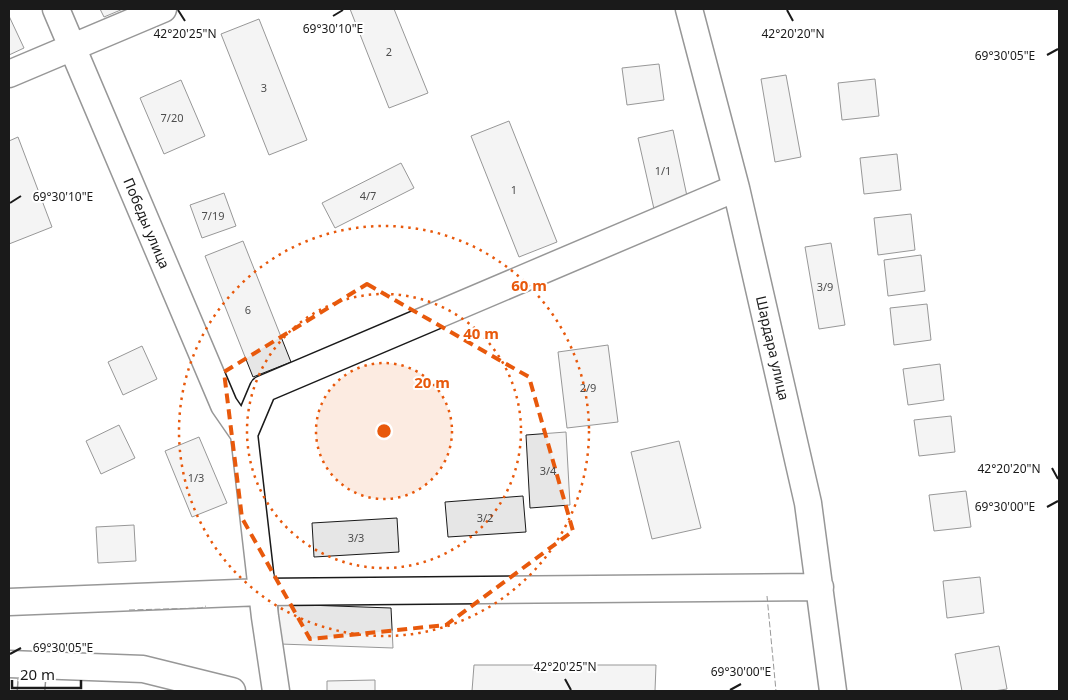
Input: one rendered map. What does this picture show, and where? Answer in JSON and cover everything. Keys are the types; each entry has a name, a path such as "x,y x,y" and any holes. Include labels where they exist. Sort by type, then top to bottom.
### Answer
{"street":[{"name":"Победы улица","path":"56,9 224,406 244,434"},
{"path":"9,74 163,9"},
{"name":"Шардара улица","path":"689,9 736,188 808,504 833,691"},
{"path":"276,691 263,604 244,434 263,390 736,188"},
{"path":"9,602 263,604 820,587"},
{"path":"31,691 21,665 143,669 232,691"}],"highlighted area":[{"path":"367,284 529,377 573,531 446,625 310,639 242,518 224,372"}],"building":[{"path":"100,9 123,9 104,17"},
{"path":"350,9 394,9 428,93 389,108"},
{"path":"9,16 24,48 9,55"},
{"path":"259,19 307,140 269,155 221,34"},
{"path":"659,64 664,100 627,105 622,68"},
{"path":"786,75 801,157 775,162 761,79"},
{"path":"875,79 879,116 842,120 838,83"},
{"path":"181,80 205,136 164,154 140,98"},
{"path":"509,121 557,242 519,257 471,136"},
{"path":"673,130 688,201 654,209 638,138"},
{"path":"18,137 52,227 9,244 9,141"},
{"path":"897,154 901,190 864,194 860,158"},
{"path":"401,163 414,188 335,228 322,203"},
{"path":"224,193 236,226 202,238 190,205"},
{"path":"911,214 915,250 878,255 874,218"},
{"path":"243,241 291,362 253,377 205,256"},
{"path":"831,243 845,325 819,329 805,247"},
{"path":"921,255 925,291 888,296 884,260"},
{"path":"927,304 931,340 894,345 890,308"},
{"path":"608,345 618,422 567,428 558,352"},
{"path":"142,346 157,379 123,395 108,362"},
{"path":"940,364 944,400 908,405 903,369"},
{"path":"951,416 955,452 919,456 914,420"},
{"path":"119,425 135,458 101,474 86,441"},
{"path":"566,432 570,505 530,508 526,435"},
{"path":"199,437 227,503 192,517 165,451"},
{"path":"679,441 701,528 652,539 631,452"},
{"path":"966,491 971,527 934,531 929,495"},
{"path":"523,496 526,532 448,537 445,502"},
{"path":"397,518 399,552 314,557 312,523"},
{"path":"134,525 136,561 98,563 96,527"},
{"path":"980,577 984,613 947,618 943,581"},
{"path":"278,604 391,608 393,648 280,644"},
{"path":"999,646 1007,689 962,691 955,654"},
{"path":"474,665 656,665 655,691 472,691"},
{"path":"375,680 375,691 327,691 327,681"}],"fence":[{"path":"767,596 776,691"},
{"path":"129,610 201,608 206,606"}]}
